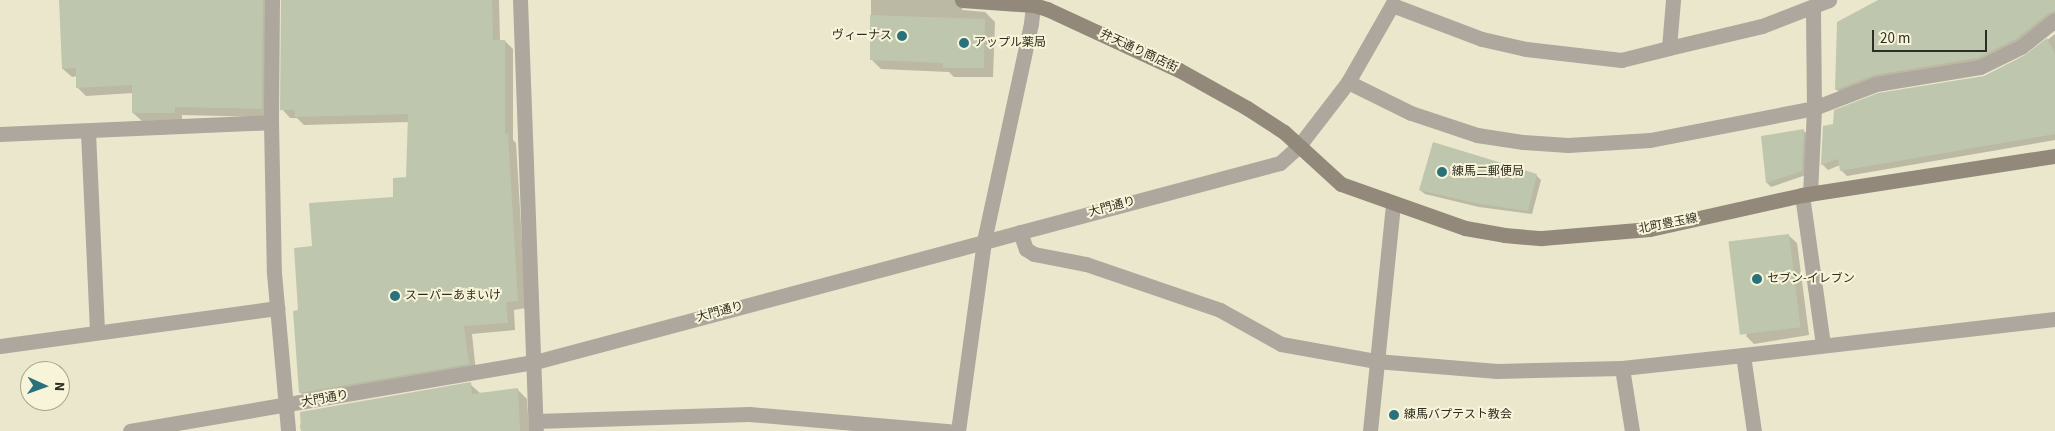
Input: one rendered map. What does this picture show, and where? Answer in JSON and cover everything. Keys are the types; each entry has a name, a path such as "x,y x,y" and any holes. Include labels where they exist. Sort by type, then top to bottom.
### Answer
{"main road":[{"name":"弁天通り商店街","path":"962,0 1034,3 1179,70 1284,132 1298,147"},
{"name":"北町豊玉線","path":"1298,147 1341,184 1465,228 1504,235 1542,238 1650,230 1806,195 2055,156"}],"street":[{"path":"272,0 271,122 274,273 288,431"},
{"path":"520,0 536,426 749,414 949,431"},
{"path":"1668,48 1673,0"},
{"path":"1387,3 1482,39 1526,48 1621,60 1762,26 1829,0"},
{"path":"958,431 984,241 1034,3"},
{"name":"大門通り","path":"130,431 286,406 535,362 1280,162 1298,147 1348,82 1387,3"},
{"path":"1813,7 1814,108 1806,195 1823,344"},
{"path":"1348,82 1411,113 1477,135 1523,142 1568,145 1650,140 1814,108 1876,84 1980,67 2021,47 2055,20"},
{"path":"0,134 88,132 271,122"},
{"path":"88,132 97,332"},
{"path":"1370,431 1393,203"},
{"path":"1020,232 1026,249 1034,254 1086,264 1220,310 1281,344 1376,361 1497,371 1622,368 2055,319"},
{"path":"0,346 277,308"},
{"path":"1743,355 1754,431"},
{"path":"1622,368 1632,431"}],"building":[{"path":"59,0 263,0 262,109 175,107 175,113 132,113 132,85 76,88 76,68 62,69"},
{"path":"281,0 492,0 493,40 505,40 505,134 508,134 518,301 506,302 508,323 464,326 469,364 299,393 293,311 298,310 294,248 312,246 309,203 393,197 393,178 406,177 408,114 295,117 295,110 280,110"},
{"path":"1878,0 2055,0 2055,11 2049,13 2016,39 1977,58 1874,75 1835,90 1837,22"},
{"path":"870,15 985,19 984,68 943,68 943,63 870,60"},
{"path":"2047,38 2055,54 2055,134 1840,171 1838,159 1821,165 1823,126 1833,124 1834,110 1878,93 1984,76 2025,55"},
{"path":"1804,129 1802,171 1766,183 1761,136"},
{"path":"1433,142 1537,174 1528,211 1474,203 1419,190"},
{"path":"1789,234 1800,327 1740,335 1728,241"},
{"path":"471,382 472,394 518,388 520,431 301,431 300,412"}],"place":[{"name":"ヴィーナス","path":"902,36"},
{"name":"アップル薬局","path":"964,43"},
{"name":"練馬二郵便局","path":"1442,172"},
{"name":"セブン-イレブン","path":"1757,279"},
{"name":"スーパーあまいけ","path":"395,296"},
{"name":"練馬バプテスト教会","path":"1394,415"}]}
